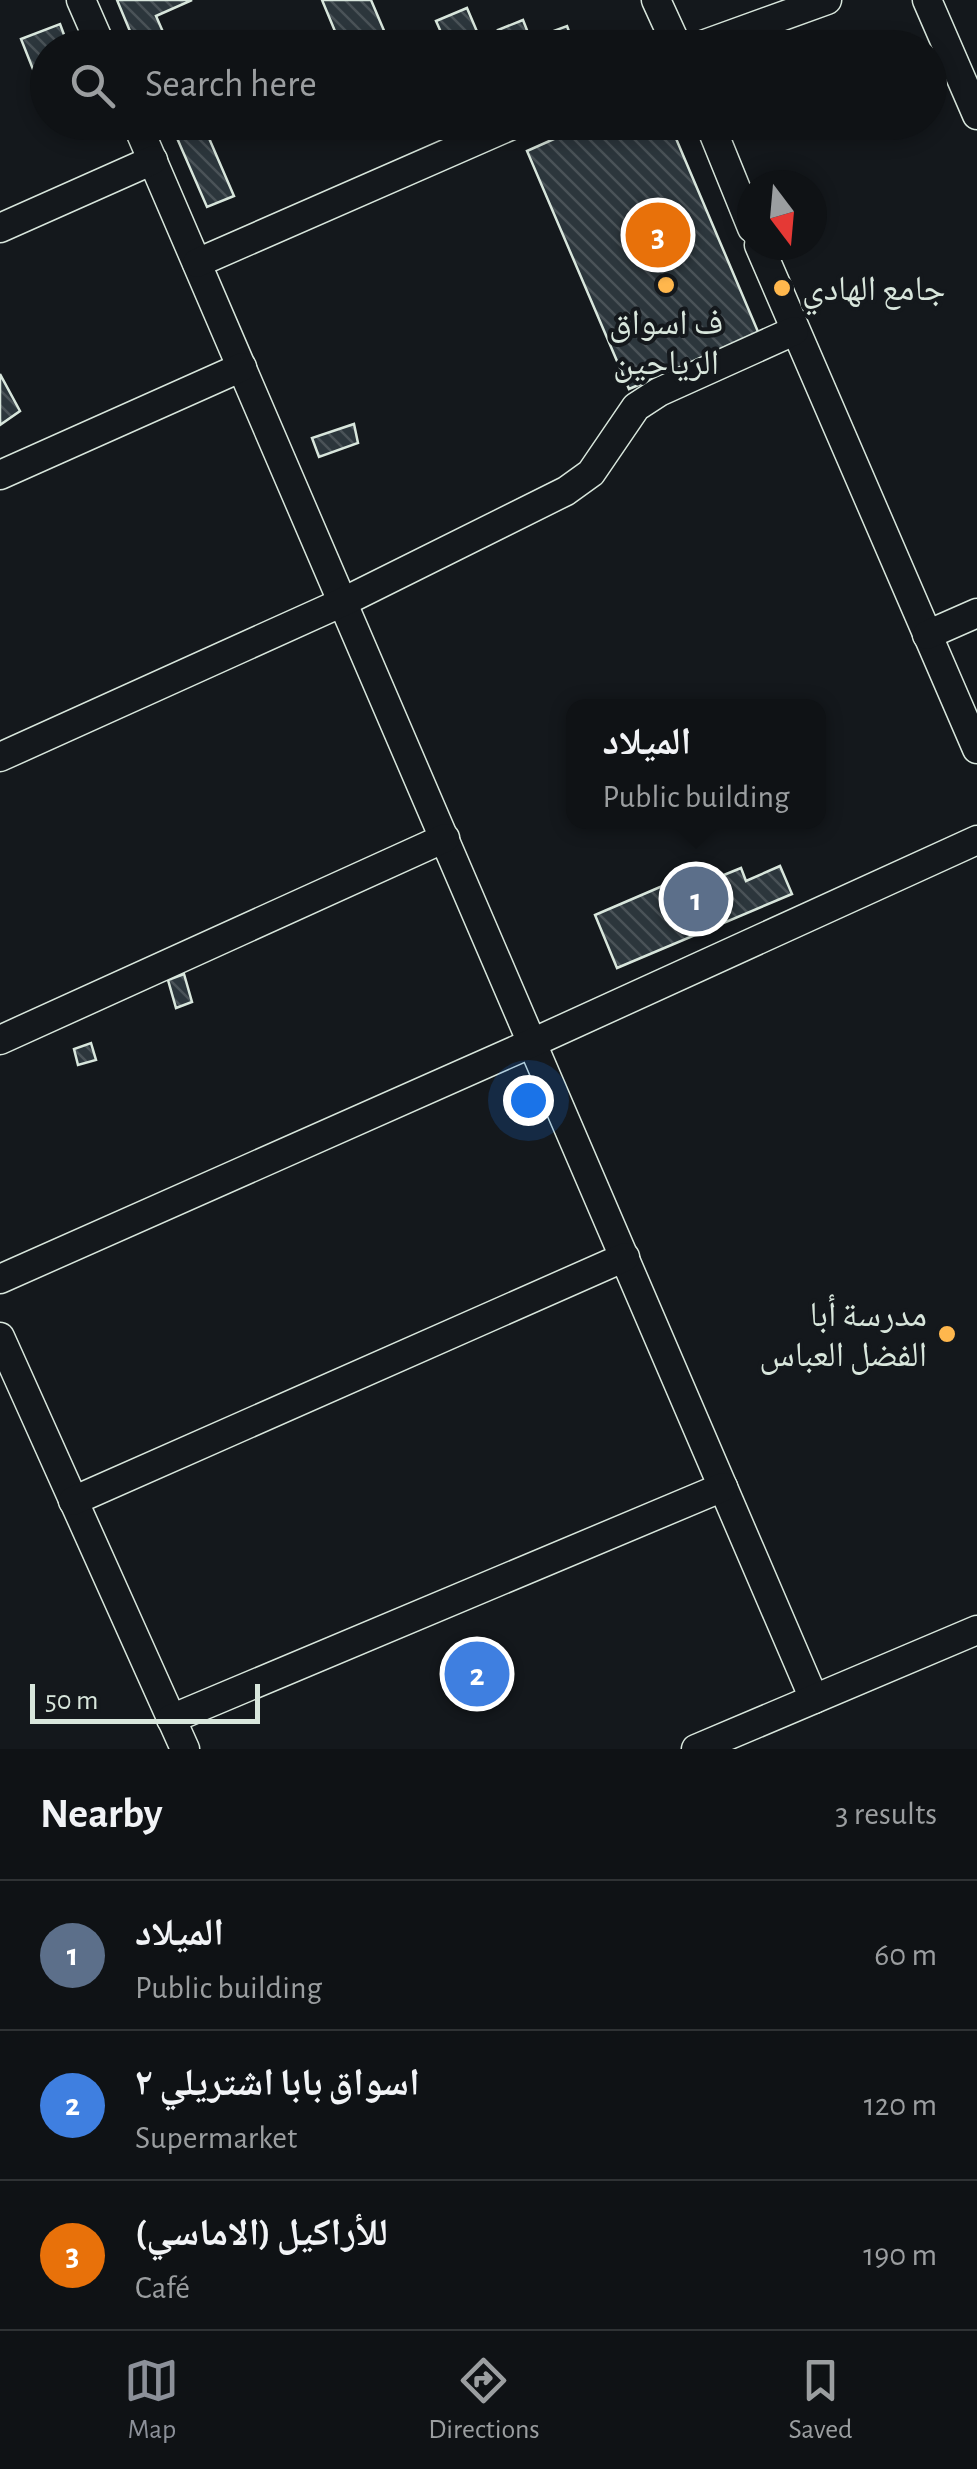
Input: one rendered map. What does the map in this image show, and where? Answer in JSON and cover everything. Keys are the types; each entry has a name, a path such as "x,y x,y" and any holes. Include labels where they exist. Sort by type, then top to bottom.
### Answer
{"street":[{"path":"81,0 94,30"},
{"path":"656,0 670,30"},
{"path":"744,30 827,0"},
{"path":"928,0 941,30"},
{"path":"947,45 977,115"},
{"path":"144,140 814,1699"},
{"path":"197,263 478,140"},
{"path":"716,140 737,191"},
{"path":"0,228 153,160"},
{"path":"765,260 977,749"},
{"path":"0,757 343,602 566,491 591,473 636,408 658,392 794,331"},
{"path":"0,475 242,368"},
{"path":"927,635 977,613"},
{"path":"0,1040 444,838"},
{"path":"0,1279 977,840"},
{"path":"74,1501 624,1258"},
{"path":"0,1337 184,1749"},
{"path":"171,1719 723,1486"},
{"path":"696,1749 977,1630"}],"building":[{"path":"117,0 192,0 156,16 162,30 130,30"},
{"path":"322,0 371,0 384,30 334,30"},
{"path":"467,8 476,30 440,30 436,21"},
{"path":"523,20 527,30 498,30"},
{"path":"30,36 30,62 21,39"},
{"path":"178,140 210,140 234,196 207,207"},
{"path":"552,140 677,140 759,334 629,389 527,151"},
{"path":"0,374 20,411 0,425"},
{"path":"354,424 358,443 319,457 312,438"},
{"path":"709,866 714,879 741,868 746,881 780,866 792,894 617,968 595,915"},
{"path":"184,974 192,1002 176,1008 168,980"},
{"path":"91,1043 96,1060 78,1065 74,1049"}],"place":[{"name":"(الاماسي) للأراكيل","path":"658,235"},
{"name":"ف اسواق الرياحين","path":"666,285"},
{"name":"جامع الهادي","path":"782,288"},
{"name":"الميلاد","path":"696,899"},
{"name":"مدرسة أبا الفضل العباس","path":"947,1334"},
{"name":"اسواق بابا اشتريلي ٢","path":"477,1674"}]}
